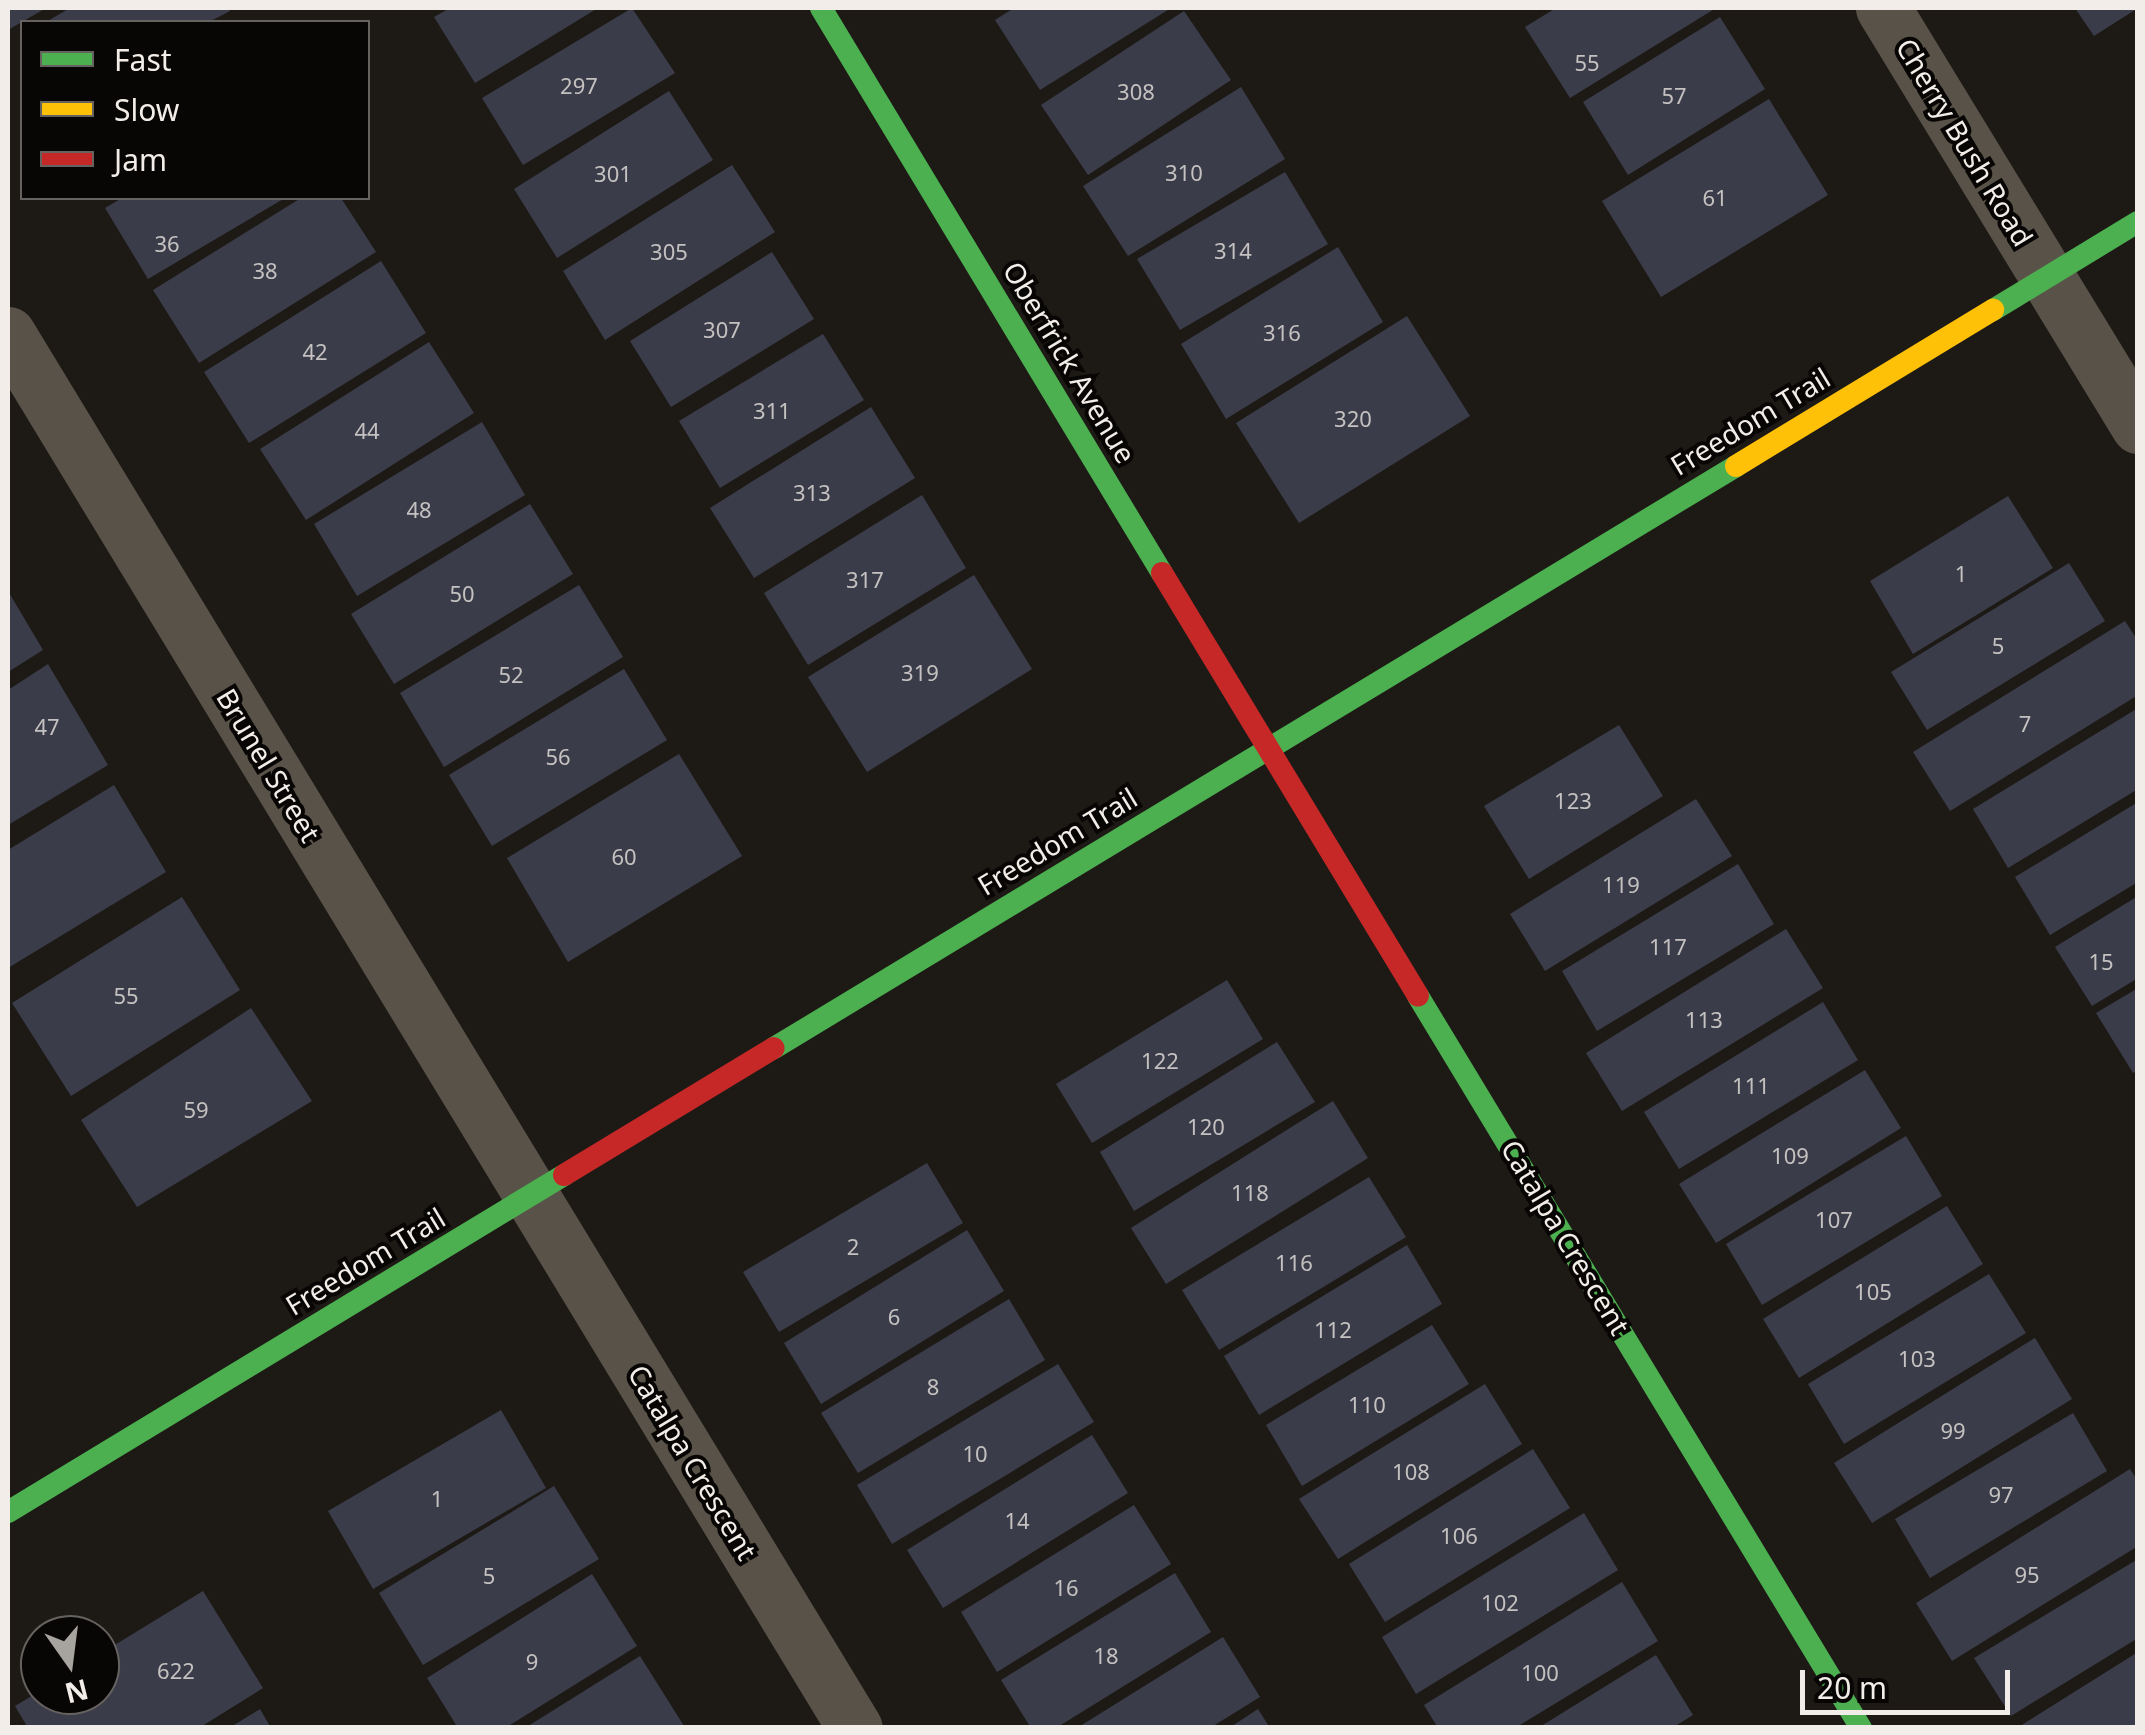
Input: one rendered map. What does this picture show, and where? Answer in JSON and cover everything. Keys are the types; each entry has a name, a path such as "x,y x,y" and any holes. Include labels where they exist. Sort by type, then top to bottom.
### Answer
{"street":[{"name":"Oberfrick Avenue","path":"821,8 1269,746"},
{"name":"Cherry Bush Road","path":"1884,8 2138,426"},
{"name":"Freedom Trail","path":"8,1512 2138,222"},
{"name":"Brunel Street","path":"8,334 530,1197"},
{"name":"Catalpa Crescent","path":"1269,746 1862,1728"},
{"name":"Catalpa Crescent","path":"530,1197 854,1728"}],"building":[{"path":"8,8 46,8 20,20 8,30"},
{"path":"70,8 230,11 213,20 49,20"},
{"path":"450,8 598,8 475,83 434,17"},
{"path":"632,8 675,73 523,165 482,98"},
{"path":"1014,8 1171,8 1040,90 995,20"},
{"path":"1556,8 1716,8 1570,98 1525,27"},
{"path":"2075,8 2138,8 2094,36"},
{"path":"1184,11 1231,80 1088,175 1041,105"},
{"path":"1720,17 1765,89 1628,175 1583,102"},
{"path":"1241,87 1285,159 1128,256 1083,186"},
{"path":"669,91 713,160 557,258 514,189"},
{"path":"1769,99 1828,195 1661,297 1602,201"},
{"path":"732,165 775,232 605,340 563,271"},
{"path":"1285,172 1328,244 1180,330 1137,259"},
{"path":"119,200 282,200 148,279 105,208"},
{"path":"298,200 342,200 376,252 199,363 153,290"},
{"path":"1338,247 1383,322 1226,419 1181,344"},
{"path":"772,252 814,319 671,407 630,341"},
{"path":"381,261 426,333 249,443 204,372"},
{"path":"1407,316 1470,416 1299,523 1236,423"},
{"path":"823,334 864,400 720,488 679,421"},
{"path":"429,342 474,413 306,520 260,449"},
{"path":"871,407 915,478 754,578 710,508"},
{"path":"482,422 525,495 357,596 314,524"},
{"path":"922,495 966,568 808,665 764,593"},
{"path":"2008,496 2053,568 1913,654 1870,581"},
{"path":"530,504 573,574 394,684 351,614"},
{"path":"2069,563 2105,621 1927,730 1891,672"},
{"path":"974,575 1032,669 867,772 808,677"},
{"path":"579,585 623,657 444,767 400,693"},
{"path":"8,591 43,650 8,672"},
{"path":"2125,621 2138,641 2138,695 1950,811 1913,752"},
{"path":"48,664 108,765 8,825 8,690"},
{"path":"624,669 667,740 492,846 449,775"},
{"path":"2138,708 2138,789 2008,868 1973,809"},
{"path":"1619,725 1663,796 1529,879 1484,806"},
{"path":"679,754 742,856 568,962 507,858"},
{"path":"114,785 166,872 8,968 8,850"},
{"path":"1696,799 1732,856 1545,971 1510,914"},
{"path":"2138,802 2138,882 2050,935 2015,877"},
{"path":"1738,864 1774,924 1597,1031 1562,971"},
{"path":"2138,896 2138,978 2092,1006 2055,947"},
{"path":"182,897 240,990 71,1096 12,1003"},
{"path":"1786,929 1823,988 1622,1111 1586,1053"},
{"path":"1227,980 1263,1039 1092,1143 1056,1084"},
{"path":"2138,988 2138,1070 2133,1073 2096,1013"},
{"path":"1823,1002 1858,1060 1679,1169 1644,1112"},
{"path":"251,1008 312,1101 137,1207 81,1120"},
{"path":"1277,1042 1315,1102 1134,1211 1100,1152"},
{"path":"1865,1070 1901,1128 1716,1243 1679,1184"},
{"path":"1333,1101 1368,1158 1166,1284 1131,1228"},
{"path":"1906,1136 1942,1196 1762,1305 1726,1244"},
{"path":"927,1163 963,1223 779,1332 743,1272"},
{"path":"1369,1177 1406,1237 1219,1350 1182,1290"},
{"path":"1947,1206 1983,1264 1799,1378 1763,1319"},
{"path":"967,1230 1004,1291 821,1404 784,1343"},
{"path":"1407,1245 1442,1304 1259,1415 1224,1356"},
{"path":"1989,1274 2026,1333 1844,1444 1808,1384"},
{"path":"1009,1299 1045,1360 858,1473 821,1413"},
{"path":"1432,1325 1469,1384 1302,1486 1266,1425"},
{"path":"2035,1338 2072,1399 1872,1523 1834,1463"},
{"path":"1058,1364 1094,1422 892,1544 857,1485"},
{"path":"1485,1384 1522,1444 1338,1559 1299,1499"},
{"path":"501,1410 546,1488 373,1589 328,1511"},
{"path":"2073,1413 2107,1471 1930,1578 1895,1519"},
{"path":"1092,1435 1128,1493 943,1608 907,1550"},
{"path":"1533,1449 1570,1508 1385,1622 1349,1564"},
{"path":"2130,1469 2138,1481 2138,1546 1952,1661 1916,1603"},
{"path":"554,1486 599,1559 423,1665 379,1593"},
{"path":"1134,1505 1171,1564 997,1672 961,1612"},
{"path":"1584,1513 1618,1570 1416,1694 1382,1637"},
{"path":"2138,1559 2138,1638 2011,1716 1974,1658"},
{"path":"1175,1573 1211,1632 1056,1728 1031,1728 1001,1680"},
{"path":"592,1574 637,1646 505,1728 458,1728 427,1678"},
{"path":"1622,1582 1658,1641 1515,1728 1438,1728 1424,1705"},
{"path":"203,1591 263,1688 199,1728 28,1728 20,1715 120,1715 120,1642"},
{"path":"1223,1637 1260,1697 1210,1728 1077,1728"},
{"path":"2138,1652 2138,1728 2017,1728"},
{"path":"1656,1655 1693,1715 1672,1728 1538,1728"},
{"path":"640,1656 684,1726 525,1728"},
{"path":"260,1709 271,1728 229,1728"},
{"path":"1258,1709 1270,1728 1229,1728"}],"traffic: fast":[{"path":"821,8 1162,573"},
{"path":"1993,310 2138,222"},
{"path":"774,1048 1736,466"},
{"path":"1418,996 1861,1728"},
{"path":"8,1512 564,1175"}],"traffic: slow":[{"path":"1736,466 1993,310"}],"traffic: jam":[{"path":"1162,573 1418,996"},
{"path":"564,1175 774,1048"}]}
